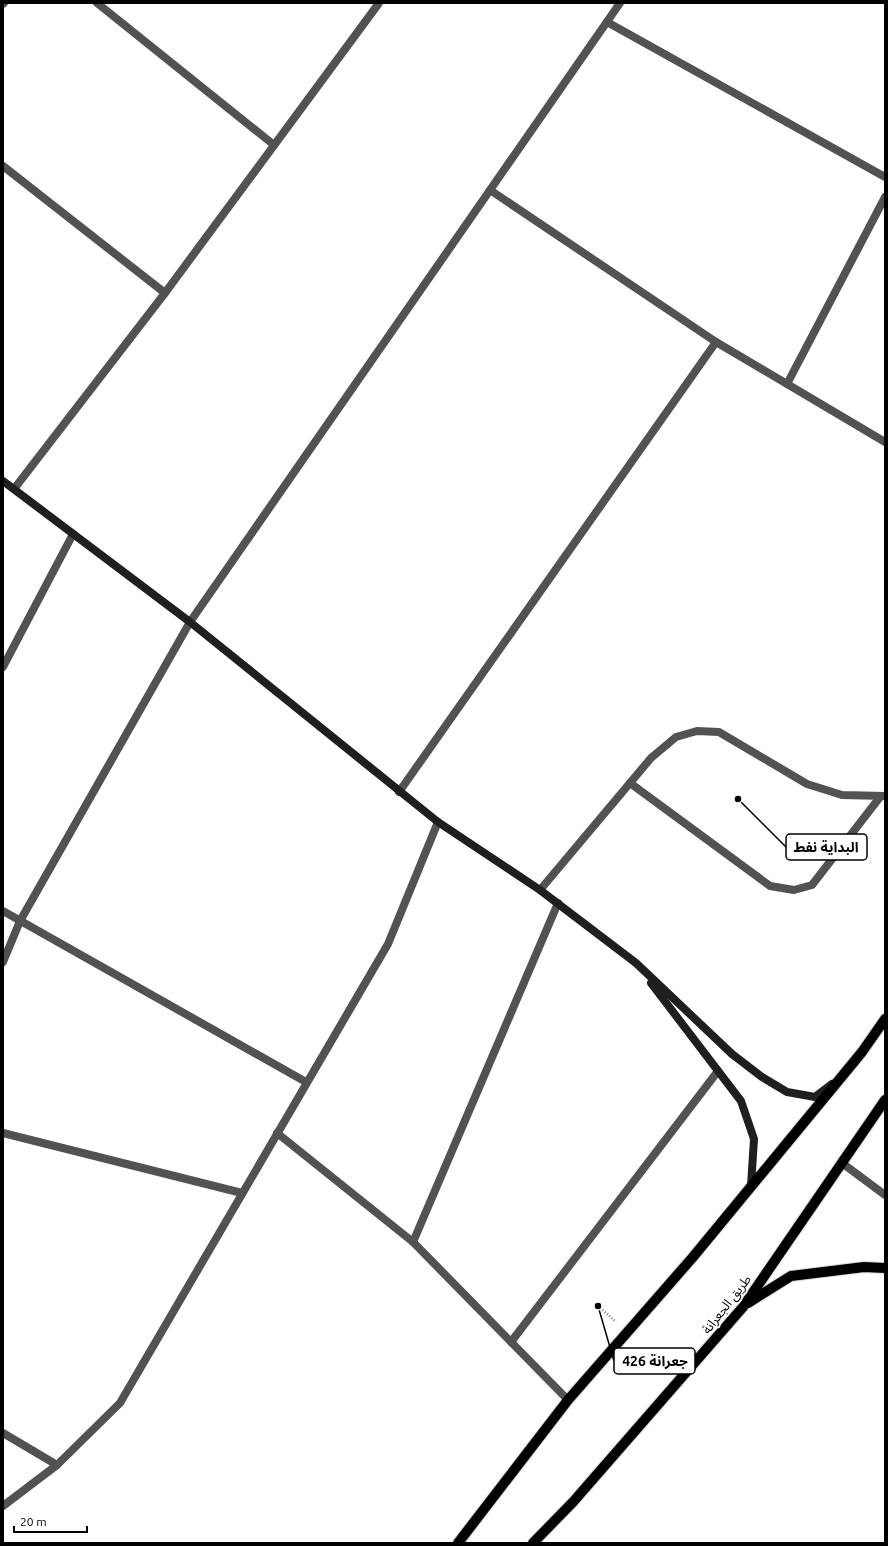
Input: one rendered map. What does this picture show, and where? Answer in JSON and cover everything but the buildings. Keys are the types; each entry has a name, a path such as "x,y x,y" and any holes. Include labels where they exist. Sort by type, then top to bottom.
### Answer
{"main road":[{"path":"3,482 190,622 438,822 540,890 636,963 732,1054 762,1077 787,1092 815,1097 842,1076"},
{"path":"636,963 741,1101 754,1138 751,1186"},
{"path":"458,1543 568,1400 693,1257 842,1076 885,1019"},
{"name":"طريق الجعرانة","path":"533,1543 573,1502 743,1307 885,1100"},
{"path":"743,1307 791,1276 864,1267 885,1268"}],"street":[{"path":"97,3 274,145"},
{"path":"14,489 165,293 379,3"},
{"path":"3,962 20,921 190,622 620,3"},
{"path":"607,22 885,177"},
{"path":"3,166 165,293"},
{"path":"490,190 716,342 885,442"},
{"path":"787,384 885,197"},
{"path":"399,792 716,342"},
{"path":"3,667 73,534"},
{"path":"540,890 652,758 676,737 697,731 718,732 807,784 842,795 882,797"},
{"path":"630,783 770,886 794,890 812,885 882,797"},
{"path":"3,1506 57,1465 120,1403 306,1082 388,944 438,822"},
{"path":"413,1242 558,903"},
{"path":"3,911 306,1082"},
{"path":"511,1342 718,1071"},
{"path":"3,1133 242,1192"},
{"path":"277,1133 413,1242 568,1400"},
{"path":"842,1163 885,1195"},
{"path":"3,1433 57,1465"}],"path":[{"path":"598,1306 627,1332"}],"place":[{"name":"البداية نفط","path":"738,799"},
{"name":"جعرانة 426","path":"598,1306"}]}
